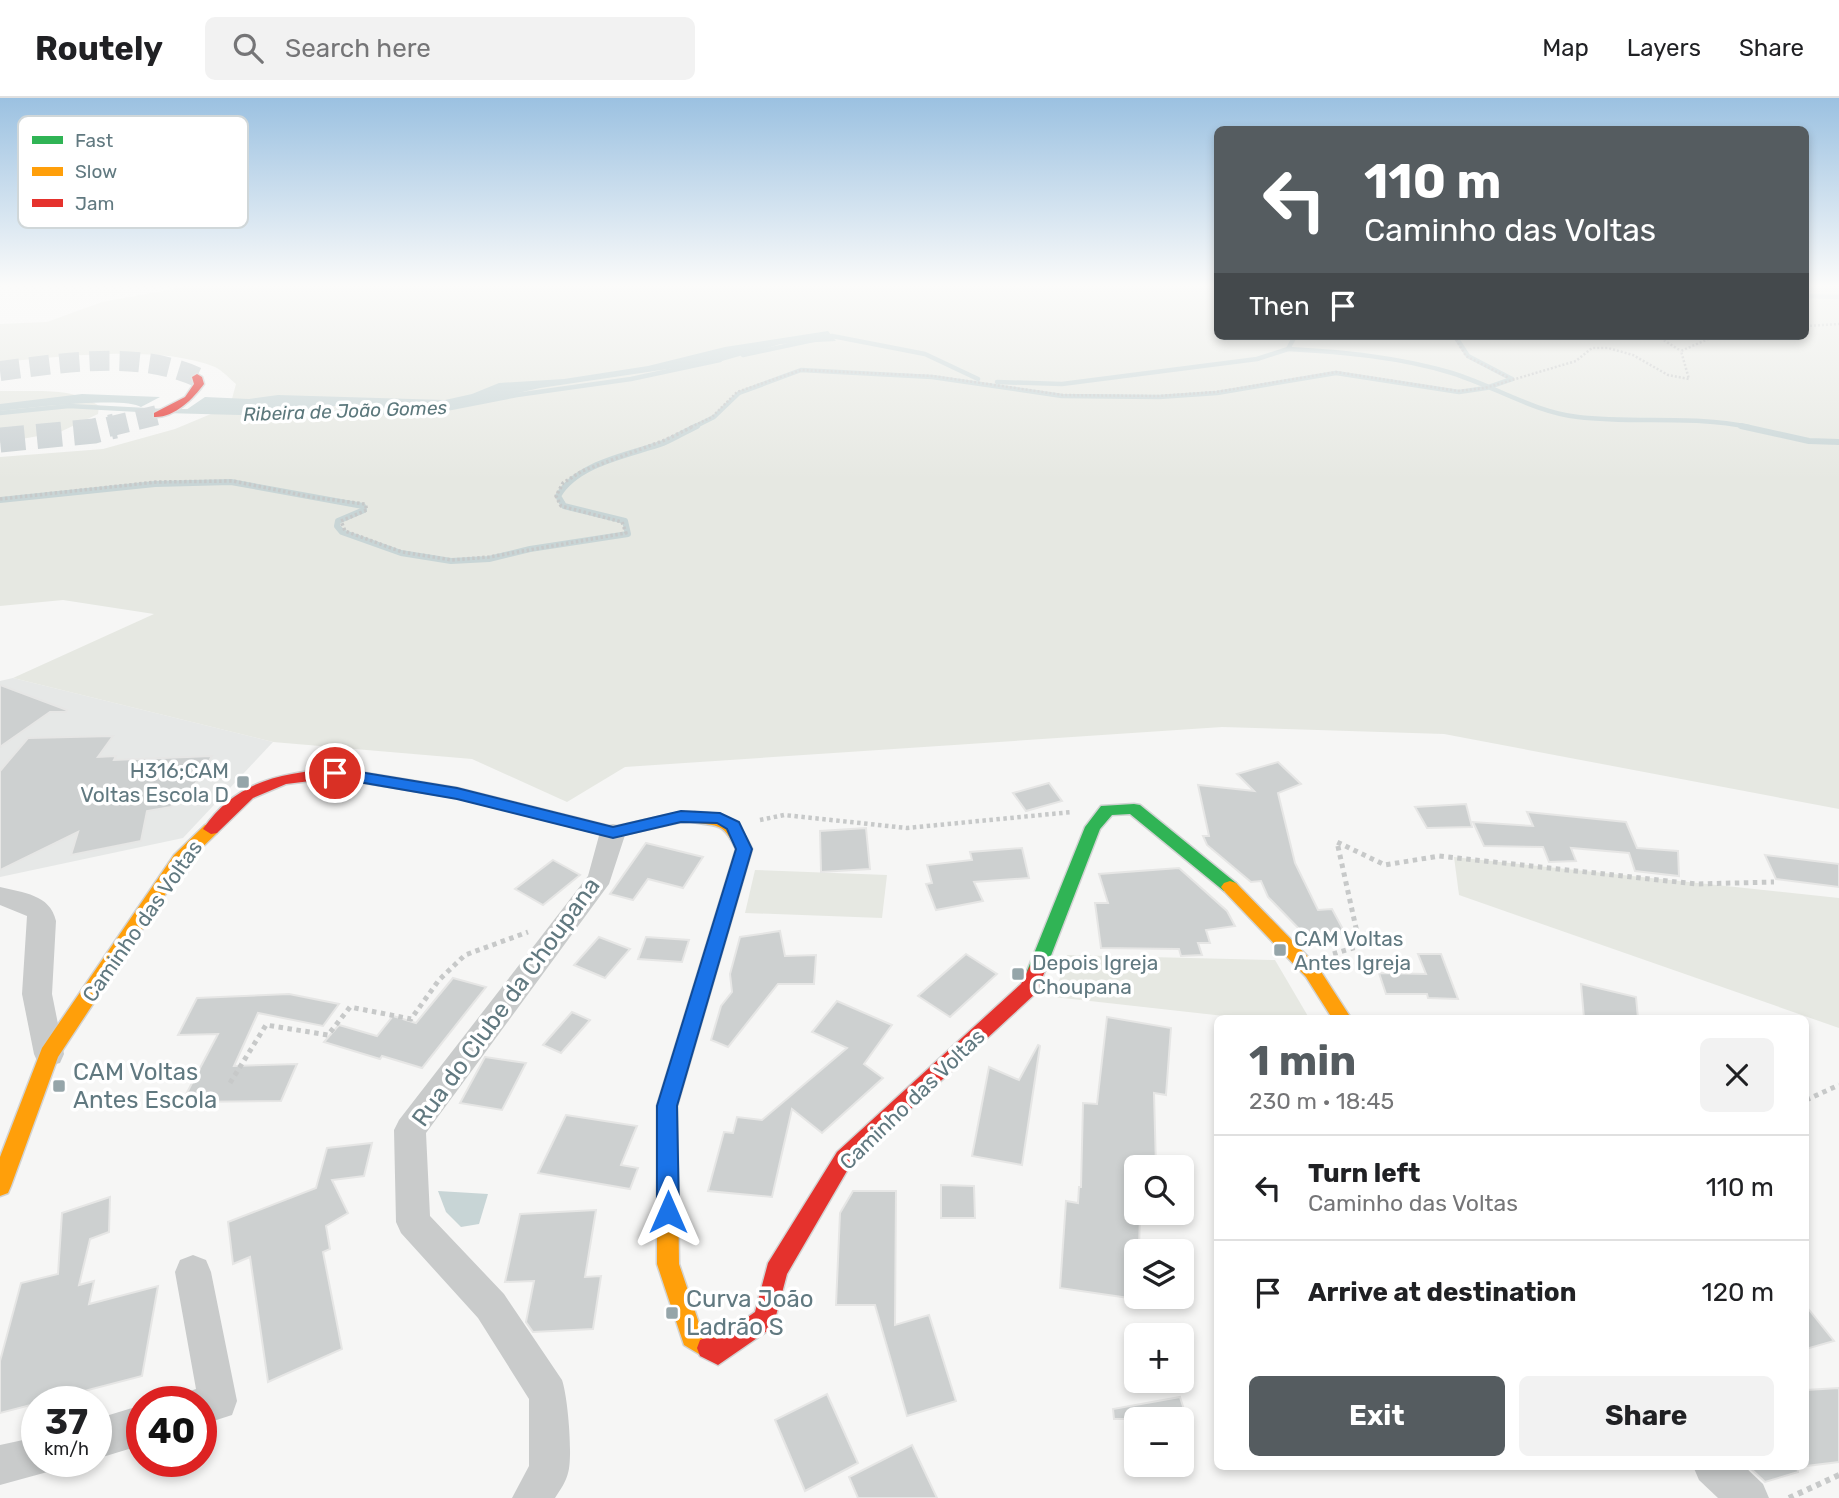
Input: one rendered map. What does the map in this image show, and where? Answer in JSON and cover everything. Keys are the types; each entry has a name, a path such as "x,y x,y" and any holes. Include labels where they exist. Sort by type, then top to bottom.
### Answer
{"street":[{"path":"178,385 169,399 151,413 181,404 195,393 200,384 197,377"},
{"name":"Caminho das Voltas","path":"0,1186 49,1054 180,859 247,794 284,779 335,773 457,793 613,832 681,817 720,818 734,826 744,849 667,1106 668,1264 692,1337 718,1353 765,1320 776,1270 844,1158 1029,988 1093,827 1107,810"},
{"path":"1107,810 1134,809 1222,879 1302,962 1340,1015"},
{"name":"Rua do Clube da Choupana","path":"531,1498 549,1471 548,1394 491,1306 413,1222 410,1130 600,878 613,832"},
{"path":"0,896 31,905 40,912 42,922 37,994 49,1054"},
{"path":"193,1272 216,1386"},
{"path":"0,1465 21,1460"},
{"path":"1718,1470 1749,1498"}],"path":[{"path":"1462,349 1466,356 1510,379"},
{"path":"0,499 156,482 233,481 311,497 365,504 367,510 341,521 340,525 345,531 402,552 452,560 489,557 626,533 622,522 561,506 556,496 557,491 582,471 621,458 705,421 737,393 750,386 801,370 933,376 1063,396 1158,396 1216,392 1336,372 1458,391 1485,388 1576,361 1590,349"},
{"path":"1613,349 1633,355 1668,374 1689,379 1678,349"},
{"path":"1681,351 1685,349"},
{"path":"734,826 784,815 906,828 1107,810"},
{"path":"1302,962 1360,946 1337,842 1385,866 1439,856 1696,884 1774,882"},
{"path":"230,1083 266,1025 328,1035 350,1007 411,1018 448,970 473,950 515,939 568,910 575,912"},
{"path":"1809,1099 1839,1085"},
{"path":"1788,1498 1839,1475"}],"shaded area":[{"path":"0,349 1839,349 1839,809 1444,734 1222,727 625,767 567,802 472,759 273,742 13,678 154,614 63,600 0,606 0,457 103,449 175,429 230,406 236,384 215,367 166,356 80,355 0,362"},
{"path":"716,349 762,349 722,361 540,388 460,406 405,409 335,406 264,414 186,410 205,397 249,399 278,395 445,400 472,394 499,383 564,379 648,366"},
{"path":"0,391 52,391 77,395 99,406 98,414 60,432 0,443"},
{"path":"82,394 160,397 141,407 131,404 96,403 0,411 0,404"},
{"path":"13,678 273,742 183,838 0,877 0,681"},
{"path":"1454,857 1839,898 1839,1028 1809,1018 1809,1015 1802,1015 1459,895"},
{"path":"755,870 887,875 882,918 745,913"},
{"path":"1067,955 1275,960 1307,1015 1215,1015 1054,997"},
{"path":"438,1191 488,1194 479,1224 461,1227 446,1212"}],"building":[{"path":"0,685 67,710 50,712 0,747"},
{"path":"113,736 98,757 116,756 114,760 212,756 189,794 177,795 171,807 147,811 141,841 71,855 78,832 0,870 0,771 28,738"},
{"path":"1278,762 1301,784 1278,793 1295,863 1318,910 1332,909 1345,933 1306,936 1268,897 1261,881 1251,882 1207,845 1203,836 1209,836 1198,785 1254,791 1237,774"},
{"path":"1049,783 1062,801 1026,811 1013,793"},
{"path":"1466,804 1472,827 1427,828 1415,807"},
{"path":"1527,812 1626,822 1637,848 1678,851 1679,876 1635,871 1629,853 1571,848 1576,861 1549,862 1543,847 1484,846 1473,822 1533,826"},
{"path":"866,828 870,869 821,872 820,831"},
{"path":"646,843 703,857 683,888 648,879 633,900 610,894"},
{"path":"1022,848 1029,878 974,882 983,901 936,910 926,884 932,883 927,865 972,860 970,852"},
{"path":"1765,855 1839,864 1839,887 1776,879"},
{"path":"553,860 580,875 543,905 515,889"},
{"path":"1179,868 1227,911 1235,926 1206,930 1210,943 1198,943 1202,955 1181,956 1179,949 1101,948 1095,903 1108,903 1099,874"},
{"path":"780,931 785,956 816,955 814,984 778,984 728,1047 711,1040 721,1006 732,992 730,974 740,937"},
{"path":"599,937 630,949 605,978 574,965"},
{"path":"646,937 689,940 682,962 638,959"},
{"path":"966,954 997,974 950,1017 918,996"},
{"path":"1418,954 1441,954 1458,999 1428,998 1427,994 1386,994 1379,973 1426,974"},
{"path":"453,978 486,987 422,1068 324,1042 339,1025 377,1036 393,1016 416,1023"},
{"path":"1581,984 1636,997 1638,1015 1584,1015"},
{"path":"289,994 339,1004 323,1026 258,1013 234,1066 297,1064 281,1101 182,1102 218,1034 178,1035 197,998"},
{"path":"837,1001 892,1025 864,1064 883,1078 822,1133 792,1109 772,1197 708,1191 724,1132 733,1133 737,1117 762,1120 847,1048 812,1032"},
{"path":"572,1012 590,1020 561,1053 543,1045"},
{"path":"1107,1017 1171,1028 1166,1095 1154,1093 1156,1155 1124,1155 1124,1225 1140,1225 1139,1239 1124,1239 1124,1297 1060,1288 1066,1201 1078,1203 1081,1187 1083,1103 1097,1104"},
{"path":"1038,1045 1040,1046 1022,1165 972,1156 989,1067 1019,1080"},
{"path":"485,1057 526,1063 502,1110 460,1103"},
{"path":"566,1115 637,1126 621,1165 638,1168 630,1189 538,1173"},
{"path":"372,1143 364,1176 332,1180 348,1213 326,1226 330,1249 323,1252 342,1349 268,1382 250,1257 233,1264 228,1222 316,1188 327,1148"},
{"path":"941,1185 974,1186 975,1218 941,1218"},
{"path":"853,1191 896,1191 895,1325 929,1315 956,1401 907,1416 875,1305 836,1305 840,1213"},
{"path":"110,1197 109,1232 90,1239 79,1285 94,1281 89,1304 158,1286 142,1376 104,1386 21,1386 21,1408 0,1413 0,1361 21,1283 58,1274 62,1213"},
{"path":"596,1210 585,1277 601,1276 593,1329 533,1332 526,1322 534,1281 505,1282 520,1214"},
{"path":"1809,1310 1834,1341 1809,1348"},
{"path":"1839,1388 1839,1462 1809,1466 1809,1390"},
{"path":"827,1394 858,1463 805,1491 775,1420"},
{"path":"1180,1397 1183,1407 1124,1407"},
{"path":"1124,1407 1124,1419 1114,1419 1113,1409"},
{"path":"912,1445 937,1498 858,1498 849,1477"},
{"path":"1752,1470 1798,1470 1798,1472 1765,1482"}],"waterway":[{"name":"Ribeira de João Gomes","path":"743,355 770,349"},
{"name":"Ribeira de João Gomes","path":"901,349 925,354 978,379"},
{"name":"Ribeira de João Gomes","path":"997,382 1062,384 1257,359 1287,349"},
{"path":"1293,349 1371,356 1412,363 1452,373 1489,387"},
{"path":"1464,349 1468,356 1512,379 1489,387"},
{"name":"Ribeira de João Gomes","path":"269,413 430,412 517,395 631,379 720,360"},
{"path":"694,427 714,417 739,393 801,370 932,377 1062,396 1159,397 1217,393 1336,373 1459,392 1489,387"},
{"path":"1489,387 1546,410 1578,417 1706,421 1749,427"},
{"name":"Ribeira de João Gomes","path":"0,413 69,406 161,411"},
{"name":"Ribeira de João Gomes","path":"174,411 249,413"},
{"path":"0,500 155,484 231,482 363,506 364,510 338,521 337,526 342,532 401,553 451,561 489,559 530,549 628,534 625,521 564,506 558,496 578,475 591,468 663,443 697,426"},
{"path":"1741,426 1809,441 1839,442"}],"tunnel":[{"path":"0,371 74,362 125,361 174,369 197,377"},
{"path":"108,427 158,415"},
{"path":"0,440 94,431 115,426"}],"traffic: fast":[{"path":"1036,971 1093,827 1107,810 1134,809 1230,887"}],"traffic: slow":[{"path":"695,817 714,818 727,823 744,849 667,1106 668,1264 692,1337 709,1348"},
{"path":"0,1186 49,1054 180,859 211,829"},
{"path":"1230,887 1312,972 1340,1015"}],"traffic: jam":[{"path":"158,415 188,399 199,384 197,377"},
{"path":"211,829 247,794 283,779 335,773 457,793 613,832 681,817 695,817"},
{"path":"709,1348 718,1353 765,1319 776,1271 844,1158 1029,988 1036,971"}],"place":[{"name":"H316;CAM Voltas Escola D","path":"243,782"},
{"name":"CAM Voltas Antes Igreja","path":"1280,950"},
{"name":"Depois Igreja Choupana","path":"1018,974"},
{"name":"CAM Voltas Antes Escola","path":"59,1086"},
{"name":"Curva João Ladrão S","path":"672,1313"}],"route":[{"path":"335,773 457,793 613,832 681,817 720,818 734,826 744,849 667,1106 668,1212"}]}
